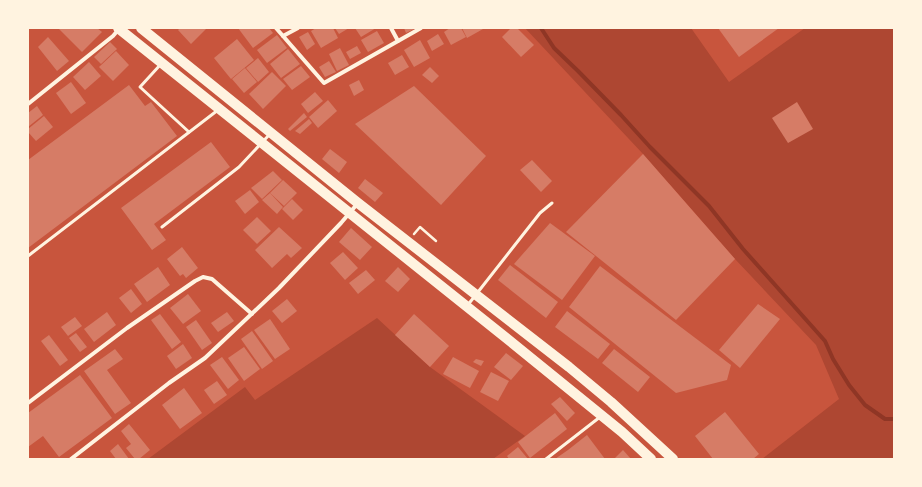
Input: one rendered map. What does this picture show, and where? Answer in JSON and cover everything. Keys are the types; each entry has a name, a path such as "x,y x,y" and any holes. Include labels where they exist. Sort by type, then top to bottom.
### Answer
{"main road":[{"path":"118,28 622,432 651,459"},
{"path":"141,28 358,203 569,367 633,422 673,459"},
{"path":"622,432 633,422"}],"street":[{"path":"28,103 113,36 118,28"},
{"path":"276,28 324,83 421,28"},
{"path":"283,36 298,28"},
{"path":"391,28 398,41"},
{"path":"71,459 169,383 206,358 252,314 358,203"},
{"path":"28,403 127,328 194,281 203,277 212,279 252,314"}],"lane":[{"path":"162,63 140,87 189,132"},
{"path":"28,256 219,108"},
{"path":"162,227 239,167 271,133"},
{"path":"466,307 540,213 552,203"},
{"path":"546,459 601,416"}],"path":[{"path":"414,234 420,227 436,241"}],"shaded area":[{"path":"525,28 691,28 729,82 805,28 894,28 894,459 762,459 839,399 816,345 735,259 643,154"},
{"path":"377,318 430,367 525,436 493,459 148,459 245,387 255,400"}],"building":[{"path":"58,28 97,28 102,32 82,52"},
{"path":"180,28 206,29 191,44 178,30"},
{"path":"238,28 269,28 273,33 253,48"},
{"path":"316,28 333,28 338,38 321,48 311,31"},
{"path":"335,28 349,28 339,34"},
{"path":"355,28 376,28 361,37"},
{"path":"404,28 416,28 406,33"},
{"path":"450,28 461,28 466,37 451,45 444,32"},
{"path":"462,28 482,28 483,29 467,38"},
{"path":"511,28 517,28 534,45 521,57 502,37"},
{"path":"718,28 779,28 739,57"},
{"path":"377,31 384,43 368,52 361,40"},
{"path":"308,32 315,44 307,50 299,37"},
{"path":"438,34 444,44 432,51 427,41"},
{"path":"277,35 287,48 267,63 257,50"},
{"path":"48,37 69,61 57,71 38,47"},
{"path":"237,39 254,60 231,79 214,58"},
{"path":"420,40 430,58 414,67 404,50"},
{"path":"110,42 117,49 101,64 94,57"},
{"path":"357,46 361,53 350,59 346,52"},
{"path":"340,48 349,65 337,71 329,54"},
{"path":"288,49 300,64 281,78 270,64"},
{"path":"116,51 129,65 113,81 99,67"},
{"path":"402,55 409,67 395,75 388,63"},
{"path":"258,58 269,72 258,82 246,68"},
{"path":"329,61 336,72 325,77 319,67"},
{"path":"89,62 101,76 85,90 73,77"},
{"path":"301,66 310,77 292,90 283,79"},
{"path":"430,67 439,76 432,83 422,75"},
{"path":"245,68 257,82 244,93 232,79"},
{"path":"272,72 286,86 263,109 249,94"},
{"path":"359,80 364,90 354,96 349,85"},
{"path":"71,82 86,103 71,114 56,93"},
{"path":"129,85 145,106 151,102 177,136 28,248 28,160"},
{"path":"414,86 486,156 441,205 355,124"},
{"path":"315,92 323,101 308,113 301,104"},
{"path":"328,100 337,111 318,128 309,117"},
{"path":"797,102 813,129 788,143 772,118"},
{"path":"37,106 43,115 28,127 28,113"},
{"path":"304,113 307,117 290,131 288,129"},
{"path":"44,116 53,127 36,141 28,132 28,129"},
{"path":"309,119 312,123 300,134 295,131"},
{"path":"211,142 230,167 154,224 166,240 152,250 121,208"},
{"path":"330,149 347,162 339,173 322,159"},
{"path":"643,154 735,259 676,320 566,232"},
{"path":"532,160 552,181 541,192 520,170"},
{"path":"273,171 282,180 262,199 251,188"},
{"path":"365,179 383,193 375,202 358,188"},
{"path":"283,180 297,193 284,206 270,193"},
{"path":"250,190 259,202 245,214 235,201"},
{"path":"270,193 283,207 277,214 262,200"},
{"path":"292,199 303,210 293,220 282,209"},
{"path":"257,217 271,231 257,244 243,230"},
{"path":"550,223 595,256 562,300 514,264"},
{"path":"279,227 302,248 291,258 287,254 272,268 255,250"},
{"path":"351,228 372,247 360,260 339,242"},
{"path":"182,247 198,268 186,278 183,274 180,276 167,259"},
{"path":"343,252 358,268 345,280 330,263"},
{"path":"510,265 558,302 546,318 498,280"},
{"path":"600,266 731,365 727,380 676,393 569,307"},
{"path":"158,267 170,285 147,302 134,284"},
{"path":"398,267 410,279 398,292 385,281"},
{"path":"366,270 375,280 358,294 349,283"},
{"path":"131,289 142,304 131,313 119,298"},
{"path":"188,294 201,311 183,324 170,308"},
{"path":"287,299 297,311 282,323 272,311"},
{"path":"758,304 780,319 740,368 719,350"},
{"path":"567,311 610,344 598,359 555,327"},
{"path":"107,312 116,325 94,342 84,329"},
{"path":"227,312 234,321 218,332 211,323"},
{"path":"160,314 181,342 172,349 151,320"},
{"path":"414,314 449,346 430,367 395,335"},
{"path":"75,317 82,326 68,336 61,327"},
{"path":"270,319 290,349 275,359 254,330"},
{"path":"196,320 212,343 202,350 186,327"},
{"path":"252,331 273,361 262,369 241,339"},
{"path":"76,333 87,347 80,352 69,338"},
{"path":"49,335 68,360 60,366 41,341"},
{"path":"183,344 192,358 176,369 167,356"},
{"path":"244,347 260,369 244,381 228,358"},
{"path":"115,349 123,359 107,370 131,403 115,414 84,371"},
{"path":"614,349 650,377 638,392 602,363"},
{"path":"506,353 523,366 511,380 494,367"},
{"path":"222,357 239,380 228,389 210,365"},
{"path":"453,357 479,371 470,388 443,374"},
{"path":"476,359 484,361 481,366 473,362"},
{"path":"491,372 509,381 498,401 480,392"},
{"path":"80,375 112,418 59,457 43,436 28,447 28,413"},
{"path":"217,381 227,395 214,404 204,390"},
{"path":"184,388 202,413 180,429 162,405"},
{"path":"560,397 575,413 567,421 551,404"},
{"path":"725,412 759,454 753,459 713,459 695,436"},
{"path":"555,413 567,429 530,458 518,442"},
{"path":"129,424 150,450 139,459 135,459 126,448 131,444 121,431"},
{"path":"587,435 605,459 555,459 568,450"},
{"path":"118,444 129,459 116,459 110,451"},
{"path":"518,447 528,459 509,459 507,456"},
{"path":"623,450 631,459 614,459"}],"waterway":[{"path":"541,28 554,48 709,206 743,249 825,341 833,359 849,385 865,405 885,419 894,419"}]}
